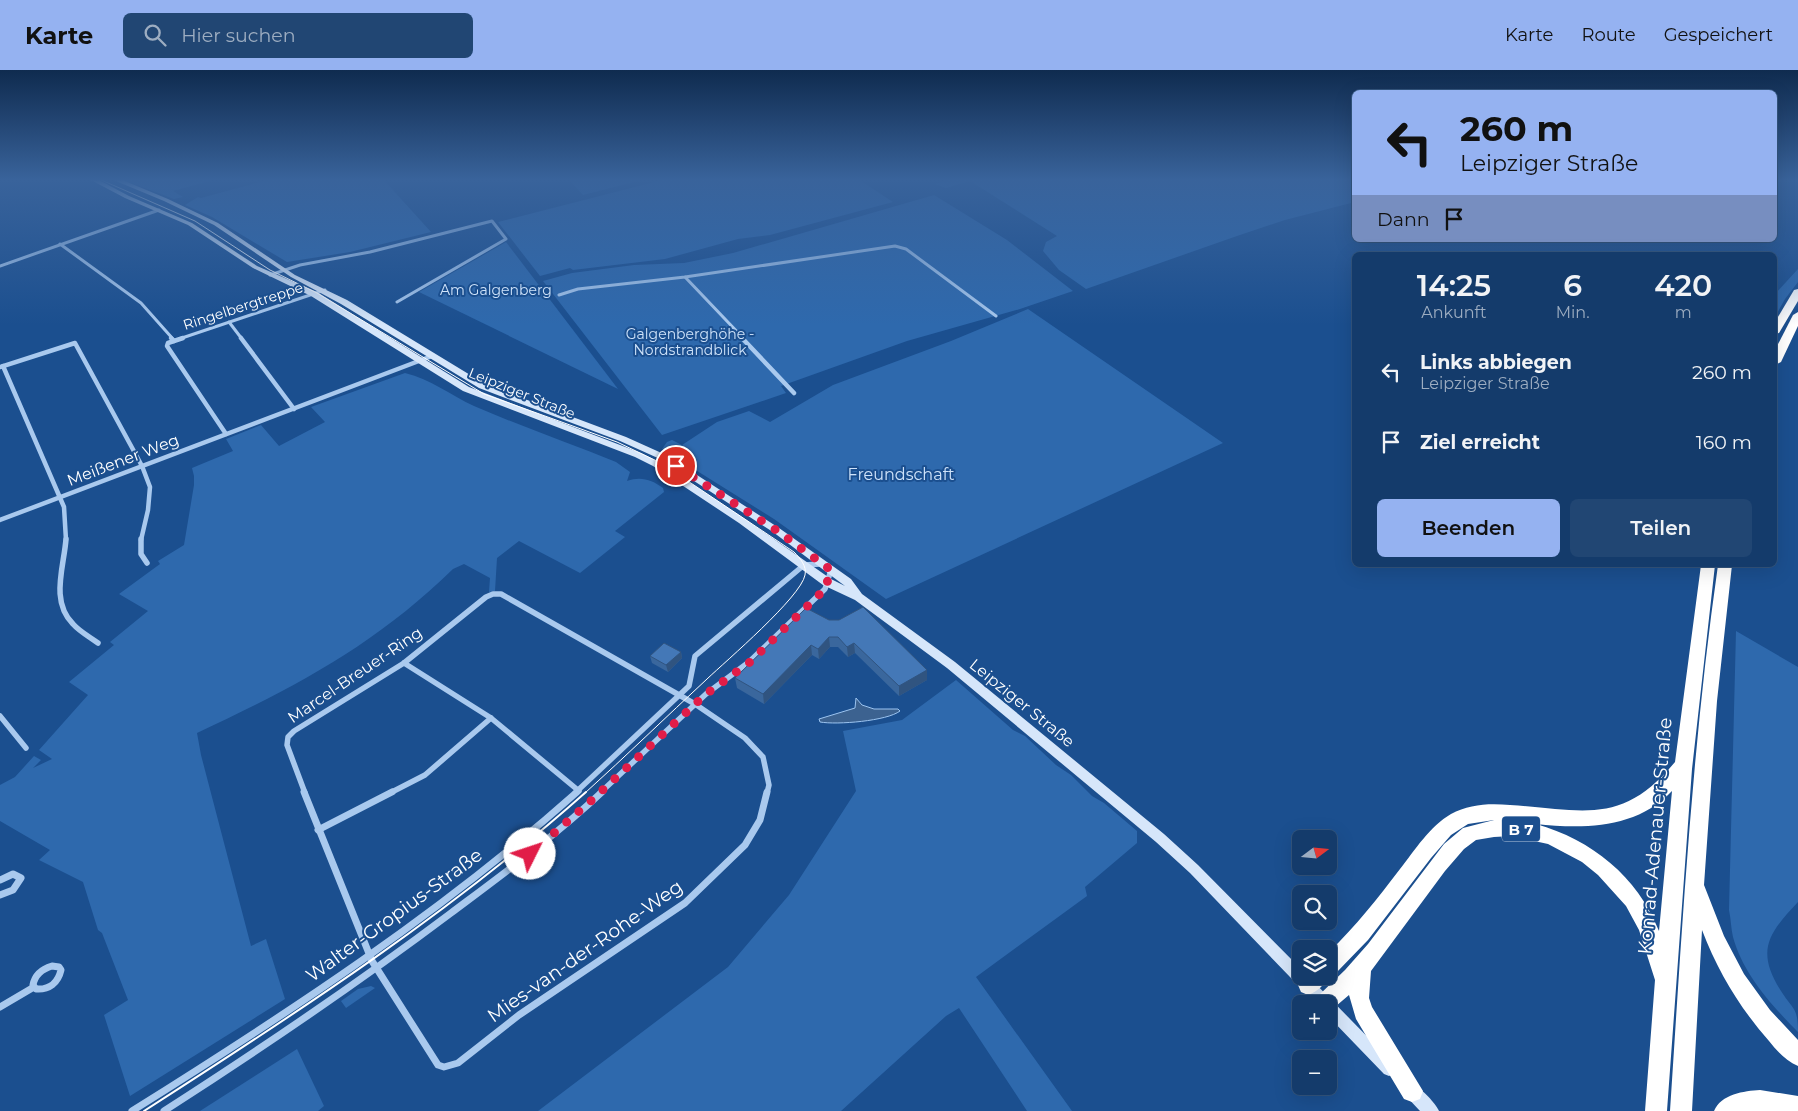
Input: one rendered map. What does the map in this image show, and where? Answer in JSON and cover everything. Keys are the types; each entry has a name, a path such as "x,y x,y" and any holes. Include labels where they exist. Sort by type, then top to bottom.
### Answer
{"highway":[{"path":"1777,327 1798,292"},
{"path":"1777,358 1798,315"},
{"name":"Konrad-Adenauer-Straße","path":"1656,1111 1684,764 1697,641 1708,567"},
{"path":"1682,1111 1695,884 1713,659 1725,567"},
{"name":"B 7","path":"1337,959 1372,920 1425,852 1446,829 1459,819 1489,812 1577,818 1605,817 1621,814 1651,799 1684,764"},
{"name":"B 7","path":"1336,995 1361,968 1453,849 1466,836 1494,827 1525,829 1560,840 1592,859 1614,877 1643,916 1654,943 1666,982"},
{"path":"1695,884 1730,973 1751,1005 1798,1055"},
{"path":"1361,968 1359,998 1363,1012 1412,1092"},
{"path":"1725,1111 1733,1105 1767,1101 1798,1107"}],"main road":[{"name":"Leipziger Straße","path":"196,228 270,275 314,294 466,388 491,400 638,455 742,521 827,582 859,597 957,670 1160,838 1292,961"},
{"name":"Leipziger Straße","path":"221,228 282,269 325,290 482,386 663,457 776,530 847,582 859,597"},
{"name":"Leipziger Straße","path":"1337,1014 1431,1111"}],"street":[{"path":"0,266 108,228"},
{"path":"270,275 282,269 351,256 465,228"},
{"path":"397,302 506,239 497,228"},
{"path":"60,244 140,303 174,341"},
{"path":"559,295 578,290 685,277 888,246 901,247 996,316"},
{"path":"685,277 794,393"},
{"name":"Ringelbergtreppe","path":"226,434 167,346 168,343 325,290"},
{"path":"229,322 294,409"},
{"path":"98,643 69,620 61,602 59,578 65,551 67,528 64,507 2,366 75,343 142,466 150,487 148,510 141,538 141,554 147,563"},
{"name":"Meißener Weg","path":"0,520 226,434 280,416 287,411 432,356"},
{"path":"804,565 827,567"},
{"name":"Walter-Gropius-Straße","path":"132,1111 371,958 450,898 579,791 680,696 689,686 695,656 804,565"},
{"name":"Walter-Gropius-Straße","path":"164,1111 281,1036 376,970 530,854 592,800 695,704 750,662 825,589 827,567"},
{"name":"Marcel-Breuer-Ring","path":"371,958 318,830 287,745 288,737 294,730 404,663 486,597 501,594 695,704"},
{"path":"404,663 491,718 579,791"},
{"name":"Mies-van-der-Rohe-Weg","path":"371,958 376,970 438,1065 444,1067 458,1063 519,1015 685,904 745,845 760,820 769,785 762,757 748,739 695,704"},
{"path":"0,716 26,748"},
{"path":"318,830 424,775 491,718"},
{"path":"0,880 13,874 20,878 16,888 7,894 0,895"},
{"path":"0,1007 34,987"}],"green space":[{"path":"230,228 427,228 431,232 350,252 287,262"},
{"path":"502,228 798,228 770,235 738,239 665,259 573,270 570,268 540,276"},
{"name":"Galgenberghöhe - Nordstrandblick","path":"821,228 987,228 1007,240 1073,291 1020,309 907,341 781,386 786,393 662,435 543,281 572,273 634,265 684,263 733,253"},
{"path":"1044,228 1262,228 1086,289 1059,270 1043,251 1046,242 1057,236"},
{"name":"Am Galgenberg","path":"506,242 618,389 419,292"},
{"path":"1798,269 1798,282 1777,313 1777,292"},
{"name":"Freundschaft","path":"1028,309 1223,443 886,599 774,519 662,449 667,442 672,440 682,445 717,422 749,411 770,422 833,385 951,341"},
{"path":"405,373 423,379 465,402 491,413 616,462 630,472 627,481 646,480 663,488 664,492 615,531 625,537 580,573 519,541 497,558 495,591 489,592 490,578 464,564 453,569 393,621 332,663 267,699 197,733 201,755 251,946 266,939 285,999 130,1096 104,1015 128,1000 102,933 98,930 83,882 39,860 50,850 0,821 0,785 15,777 34,756 41,760 33,768 52,759 39,750 88,695 69,682 114,645 110,642 148,611 119,594 160,564 158,561 184,545 194,485 192,468 233,451 226,439 261,425 279,446 325,422 311,407"},
{"path":"1736,631 1798,667 1798,902 1779,923 1769,943 1767,953 1773,977 1796,1013 1798,1032 1778,1011 1751,976 1738,951 1732,931 1729,910"},
{"path":"956,680 1013,730 1025,736 1056,765 1071,775 1092,796 1104,803 1137,831 1137,843 1085,887 1087,896 976,977 1072,1111 1027,1111 959,1008 946,1016 841,1111 538,1111 728,967 789,895 856,791 843,731 902,720"},
{"path":"371,986 375,988 346,1008 341,1001 358,989"},
{"path":"297,1049 324,1106 318,1111 200,1111"}],"shaded area":[{"path":"856,698 862,705 874,709 898,709 900,711 873,720 838,723 820,722 819,719 855,708"}],"building":[{"path":"863,607 927,670 899,686 854,643 847,647 838,637 829,637 818,649 811,645 763,694 735,678 806,608 829,620 839,620"},
{"path":"664,643 681,652 666,665 650,656"}],"tram line":[{"path":"205,228 270,270 317,293 484,394 617,442 661,463 799,557 804,565 805,575 791,598 745,644 585,793"},
{"path":"144,1111 315,999 427,920 481,879 586,792"}],"route":[{"path":"530,854 592,800 706,694 750,662 825,589 831,570 776,530 676,466"}]}
